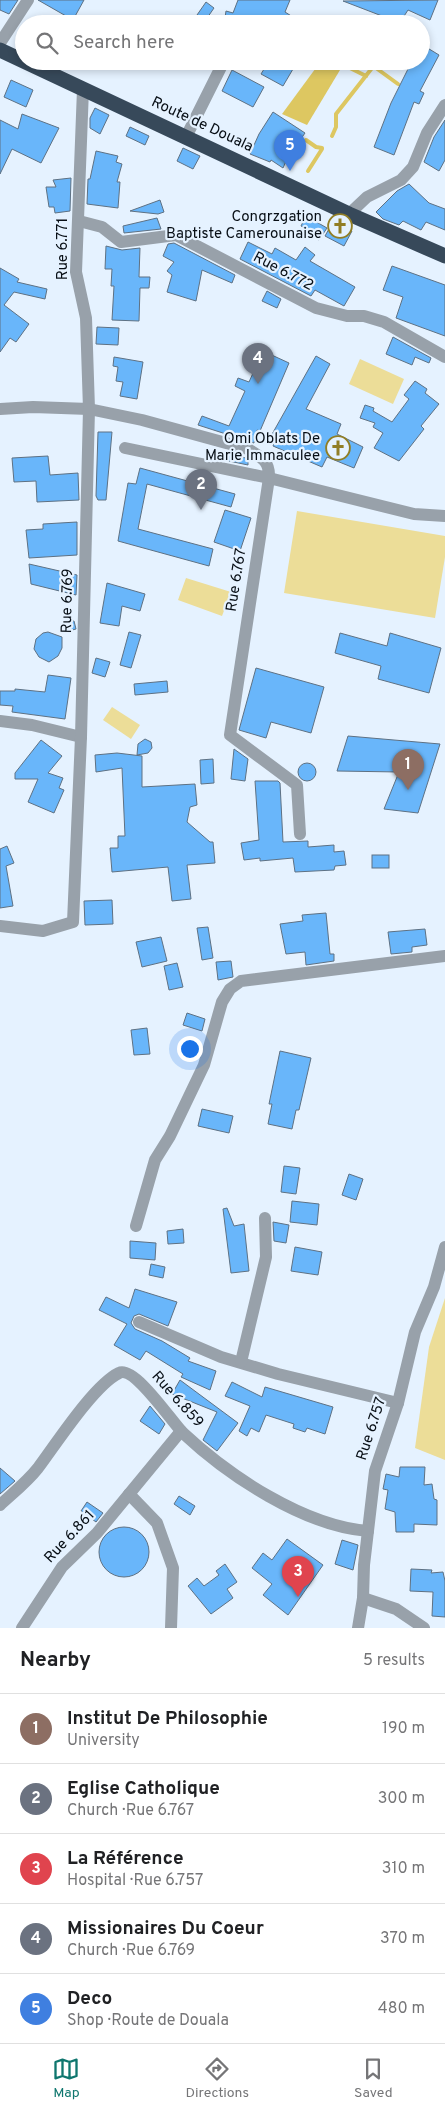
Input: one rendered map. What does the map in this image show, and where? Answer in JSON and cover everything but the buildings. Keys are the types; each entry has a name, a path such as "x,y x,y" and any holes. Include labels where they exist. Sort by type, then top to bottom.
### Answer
{"highway":[{"name":"Route de Douala","path":"0,50 15,57"},
{"name":"Route de Douala","path":"42,70 349,214 445,256"}],"street":[{"path":"18,15 28,0"},
{"path":"0,43 15,20"},
{"path":"186,137 220,70"},
{"name":"Rue 6.771","path":"83,90 76,272 86,318 89,409"},
{"path":"349,214 367,197 401,180 413,167 427,133 445,105"},
{"name":"Rue 6.772","path":"79,221 102,228 121,242 176,236 316,308 347,316 364,316 384,322 445,357"},
{"path":"0,410 33,407 89,409 150,422 248,449 263,458 270,468 269,478"},
{"name":"Rue 6.769","path":"0,926 43,931 73,922 81,738 89,409"},
{"path":"125,448 269,478 414,514 445,516"},
{"name":"Rue 6.767","path":"269,478 230,735 297,785 300,834"},
{"path":"0,721 32,725 81,738"},
{"path":"136,1226 155,1160 191,1095 204,1065 222,1002 230,989 242,981 445,956"},
{"path":"241,1362 266,1257 265,1218"},
{"name":"Rue 6.757","path":"358,1628 363,1598 375,1471 398,1403 415,1332 434,1287 445,1247"},
{"path":"139,1322 221,1357 278,1374 398,1403"},
{"name":"Rue 6.859","path":"0,1504 27,1481 84,1407 119,1373 126,1371 131,1374 181,1431 223,1466 270,1497 333,1525 368,1531"},
{"name":"Rue 6.861","path":"22,1628 62,1566 97,1533 181,1431"},
{"path":"129,1494 157,1523 173,1568 171,1628"},
{"path":"363,1598 396,1609 424,1628"}],"shaded area":[{"path":"314,70 340,70 307,125 282,114"},
{"path":"360,359 404,379 393,404 349,384"},
{"path":"297,511 445,536 445,557 435,618 284,593"},
{"path":"186,578 231,592 222,616 178,600"},
{"path":"112,707 140,725 131,739 103,720"},
{"path":"445,1298 445,1460 415,1448 429,1347"}],"waterway":[{"path":"354,70 366,76"},
{"path":"332,136 336,127 336,114 370,70"},
{"path":"379,70 398,84"},
{"path":"306,140 316,147 322,148"},
{"path":"308,171 322,149"}],"place":[{"name":"Deco","path":"290,171"},
{"name":"Congrzgation Baptiste Camerounaise","path":"340,226"},
{"name":"Missionaires Du Coeur","path":"258,384"},
{"name":"Omi Oblats De Marie Immaculee","path":"338,448"},
{"name":"Eglise Catholique","path":"201,510"},
{"name":"Institut De Philosophie","path":"408,790"},
{"name":"La Référence","path":"298,1597"}]}
